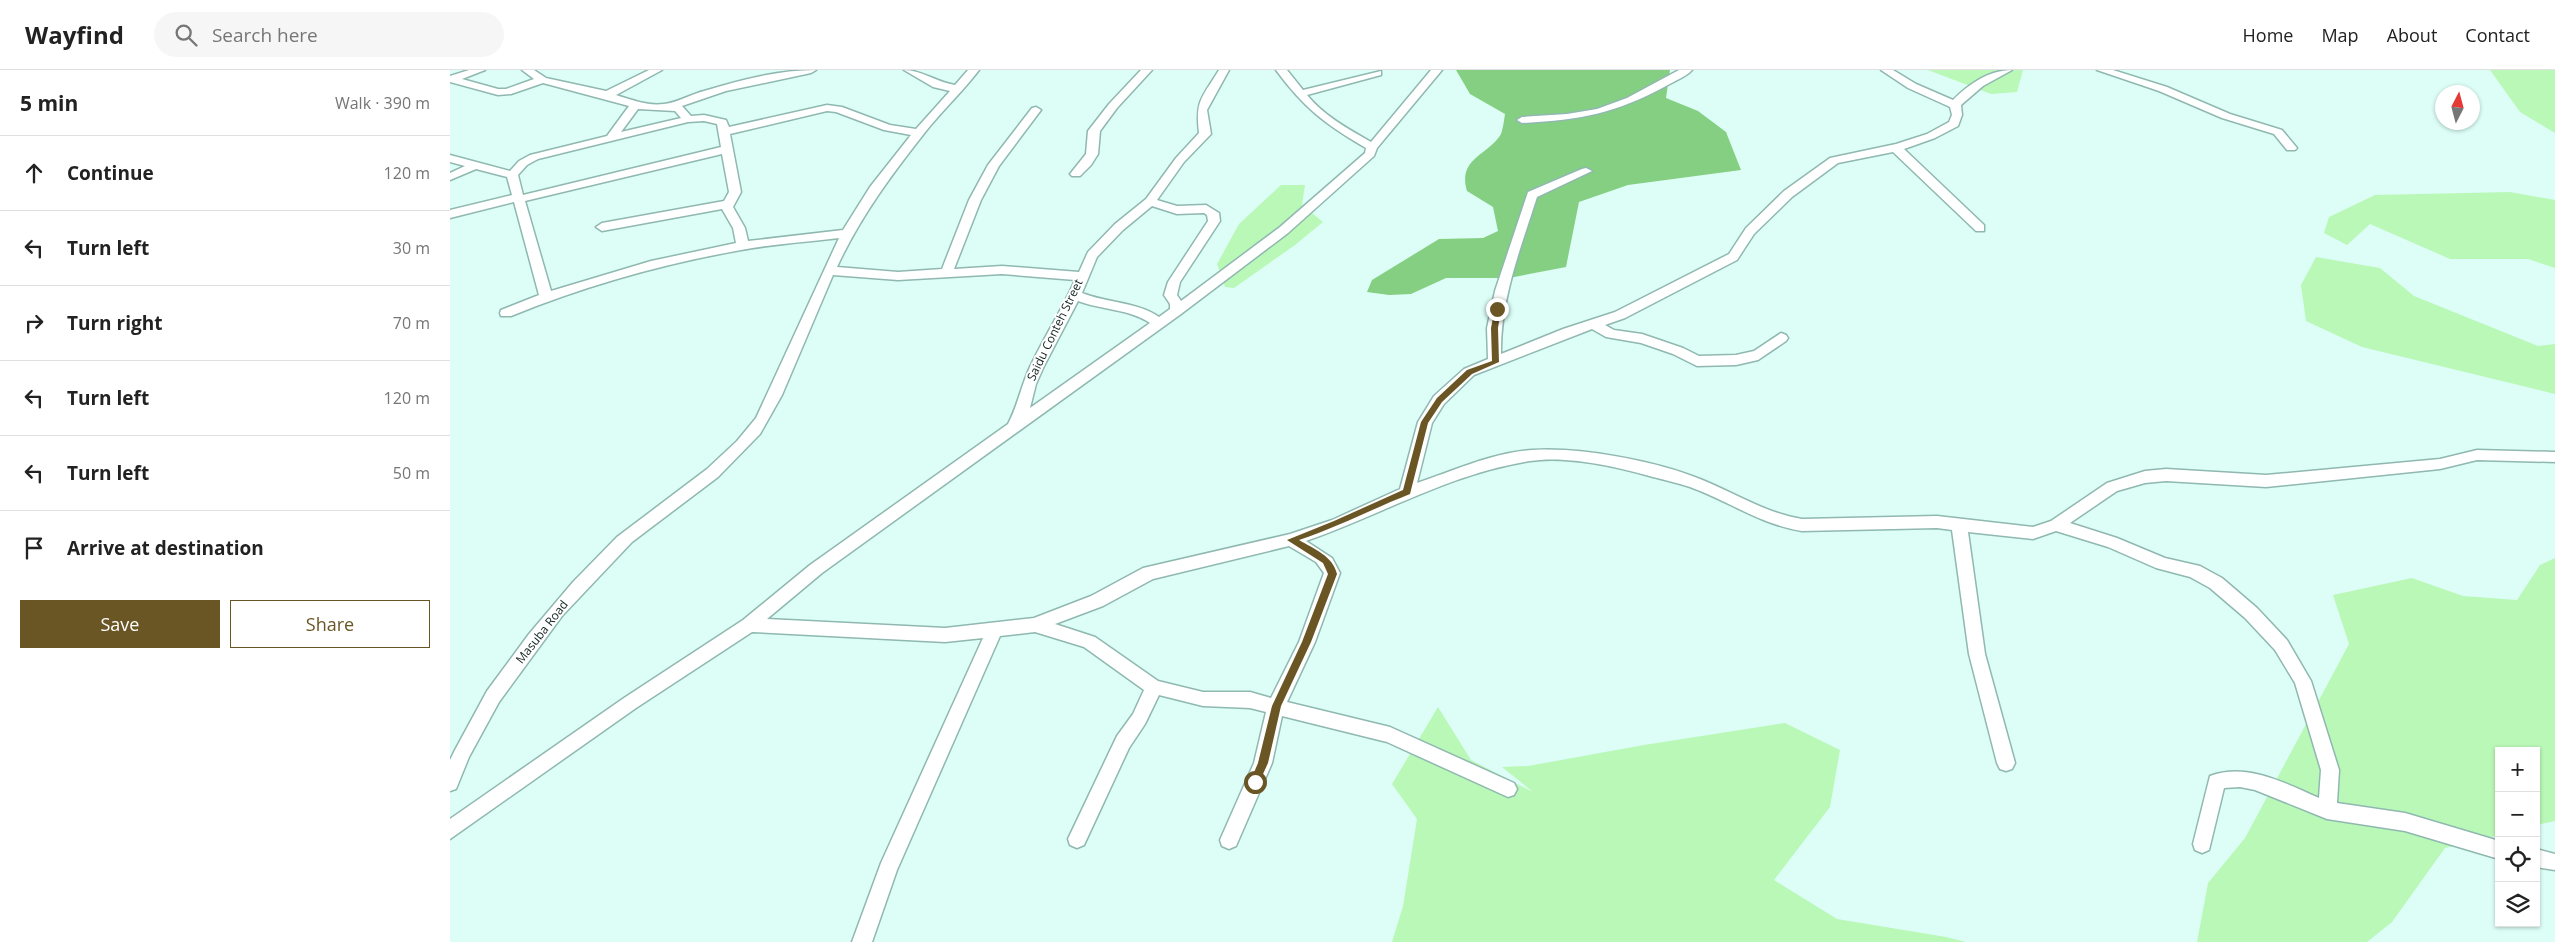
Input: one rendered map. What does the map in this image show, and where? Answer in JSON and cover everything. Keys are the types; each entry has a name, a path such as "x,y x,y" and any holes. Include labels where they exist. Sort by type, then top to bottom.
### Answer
{"street":[{"path":"451,79 480,70"},
{"path":"528,70 542,80 656,108 671,106 704,92 811,70"},
{"path":"607,95 657,70"},
{"path":"909,70 937,85 957,89"},
{"name":"Masuba Road","path":"450,783 458,758 488,707 548,622 585,580 630,535 731,457 757,428 776,392 847,233 862,207 919,133 974,70"},
{"path":"1076,174 1087,163 1092,154 1094,131 1113,106 1147,70"},
{"name":"Saidu Conteh Street","path":"1011,431 1024,405 1029,384 1037,366 1069,308 1073,294 1092,255 1103,242 1150,202 1180,160 1205,134 1202,110 1205,101 1224,70"},
{"path":"1281,70 1310,106 1341,130 1372,146"},
{"path":"450,830 630,703 749,625 816,569 1011,431 1284,230 1364,159 1372,146 1437,70"},
{"path":"1522,120 1577,116 1609,109 1632,100 1655,85 1687,70"},
{"path":"1886,70 1936,97 1958,101"},
{"path":"1407,492 1425,422 1439,400 1469,372 1649,302 1733,257 1750,230 1788,194 1816,175 1828,163 1862,152 1896,148 1931,136 1954,124 1958,101 1980,82 2007,70"},
{"path":"2102,70 2163,89 2226,116 2278,132 2292,148"},
{"path":"1300,94 1376,73"},
{"path":"451,79 498,92 507,92 542,80"},
{"path":"611,138 636,104"},
{"path":"671,106 683,110 688,119"},
{"path":"723,132 828,108 838,108 888,128 919,133"},
{"path":"946,274 975,200 994,165 1036,110"},
{"path":"512,175 523,162 534,157 688,119 714,119 722,122 735,192 728,204 729,211 738,221 742,232 742,246"},
{"path":"1896,148 1980,228"},
{"path":"450,214 727,149"},
{"path":"450,158 512,175"},
{"path":"450,177 464,173 475,165"},
{"path":"1495,362 1494,328 1501,291 1532,195 1586,171"},
{"path":"512,175 546,296"},
{"path":"1150,202 1177,210 1206,209 1213,213 1214,221 1174,282 1170,295 1177,304 1176,311"},
{"path":"602,227 728,204"},
{"path":"506,313 546,296 608,277 742,246 847,233"},
{"path":"829,271 898,276 1002,270 1082,276"},
{"path":"1073,294 1105,306 1132,308 1146,313 1159,323"},
{"path":"1594,324 1611,334 1642,339 1678,351 1698,361 1736,360 1758,355 1780,338"},
{"path":"749,625 945,635 1035,625 1097,601 1149,573 1291,540 1337,524 1379,502 1407,492 1495,463 1544,454 1574,456 1638,467 1722,494 1748,509 1783,522 1802,525 1936,522 2018,533 2038,532 2056,525 2112,487 2145,477 2166,475 2266,481 2440,464 2477,455 2555,457"},
{"path":"1959,524 1977,654 2006,762"},
{"path":"2056,525 2112,542 2162,564 2194,570 2216,583 2275,639 2298,669 2321,739 2330,770 2328,810"},
{"path":"1229,840 1263,763 1276,706 1307,642 1332,574 1331,566 1326,561 1291,540"},
{"path":"1035,625 1089,642 1154,687 1203,699 1250,700 1390,735 1508,789"},
{"path":"862,942 888,869 994,631"},
{"path":"1076,839 1123,742 1140,719 1154,687"},
{"path":"2202,844 2216,782 2220,779 2251,781 2328,810 2405,822 2495,849"}],"green space":[{"path":"1456,70 1670,70 1666,98 1698,111 1726,132 1741,170 1628,185 1579,202 1566,267 1509,278 1446,278 1411,294 1389,295 1367,292 1372,280 1439,239 1483,238 1498,231 1493,207 1467,191 1465,180 1466,171 1470,164 1496,141 1501,134 1505,114 1470,94"},
{"path":"1928,70 2023,70 2017,92 1991,94"},
{"path":"2490,70 2555,70 2555,133 2520,112"},
{"path":"1281,185 1305,185 1302,205 1323,222 1295,245 1234,288 1225,287 1217,264 1239,224"},
{"path":"2510,192 2555,200 2555,268 2528,259 2450,259 2370,224 2347,245 2324,233 2329,217 2375,195"},
{"path":"2316,257 2380,268 2414,296 2538,346 2555,344 2555,394 2362,347 2306,321 2301,285"},
{"path":"2555,558 2555,821 2540,824 2540,747 2495,747 2495,836 2445,848 2392,922 2367,942 2197,942 2208,883 2245,838 2349,644 2333,595 2412,578 2463,596 2517,600 2540,565"},
{"path":"1438,707 1471,760 1533,792 1502,767 1528,766 1644,745 1785,723 1840,750 1830,807 1774,880 1837,919 1966,942 1392,942 1403,906 1417,819 1392,784"}],"route":[{"path":"1255,782 1267,750 1276,706 1307,642 1332,574 1331,566 1326,561 1291,540 1337,524 1379,502 1407,492 1425,422 1439,400 1469,372 1495,362 1494,328 1497,309"}]}
